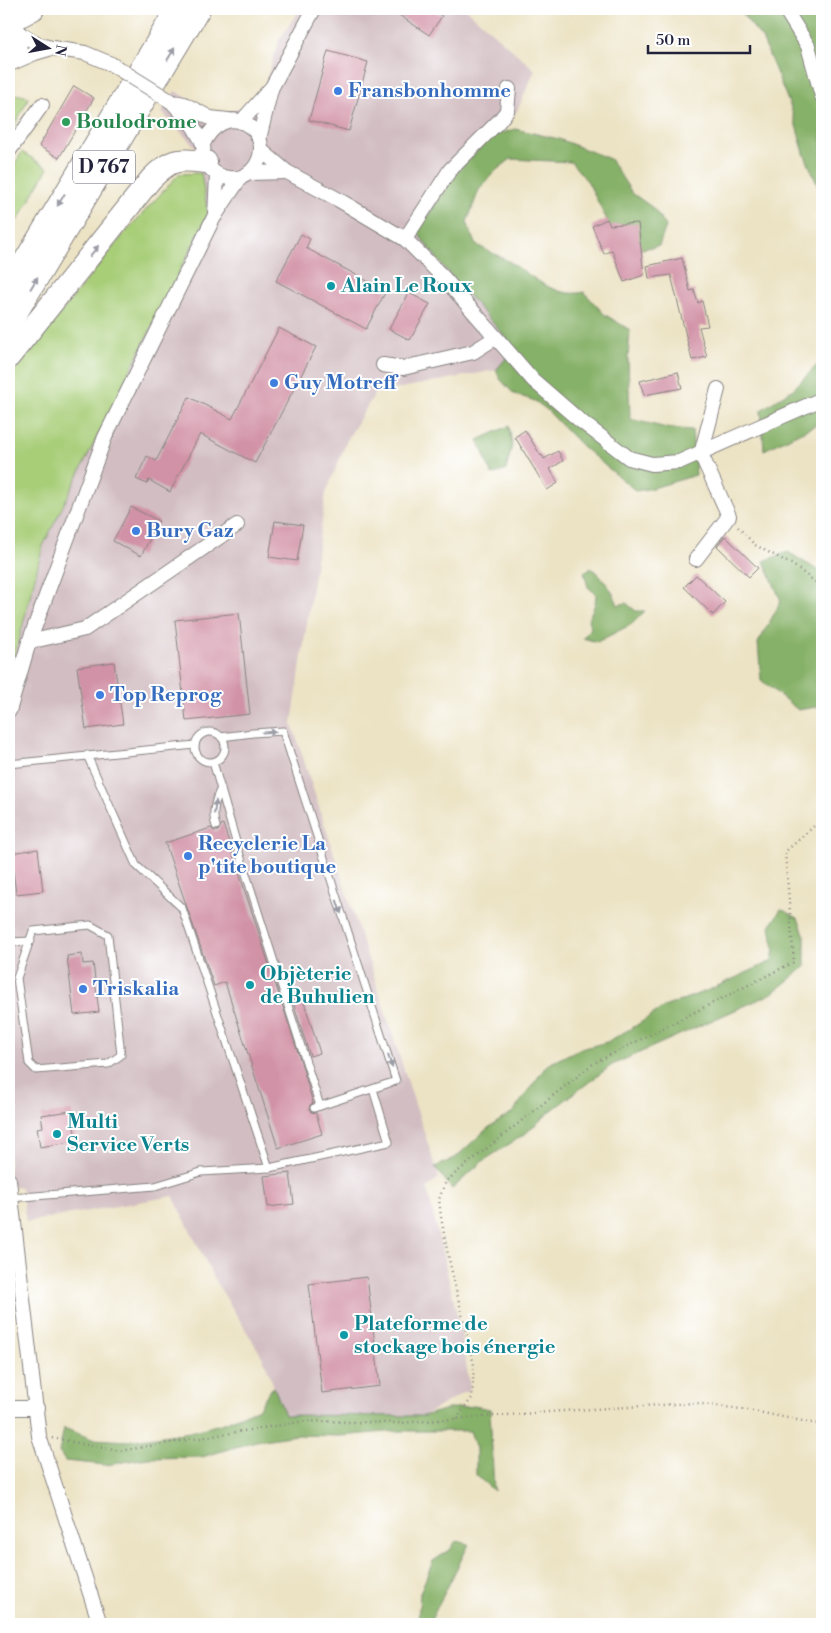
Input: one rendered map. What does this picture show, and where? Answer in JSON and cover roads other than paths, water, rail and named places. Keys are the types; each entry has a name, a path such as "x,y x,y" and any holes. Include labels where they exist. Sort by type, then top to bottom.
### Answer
{"highway":[{"path":"12,24 22,15 33,9"},
{"name":"D 767","path":"9,287 177,9"},
{"name":"D 767","path":"9,325 199,9"},
{"name":"D 767","path":"9,357 151,179 165,165 176,161 209,160"}],"street":[{"path":"9,711 29,642 105,437 214,217 245,176 256,167 260,159 260,144 272,87 314,9"},
{"path":"785,9 808,46 822,96"},
{"path":"12,24 32,41 52,48 85,53 112,64 172,102 193,125 209,160 232,179 287,172"},
{"path":"10,64 20,49 21,41 12,24"},
{"path":"10,64 52,48"},
{"path":"214,217 207,135 222,122 237,121 272,87"},
{"path":"405,239 450,170 507,111 509,89"},
{"path":"172,102 184,104 210,118 237,121 249,126 255,132 260,144 287,172 405,239 444,278 533,380 578,419 629,458 652,464 679,462 701,454 822,399"},
{"path":"9,152 42,105"},
{"path":"383,365 403,368 473,352 495,338"},
{"path":"696,559 729,516 701,454 718,389"},
{"path":"29,642 85,629 236,525"},
{"path":"9,1180 39,1436 100,1624"},
{"path":"9,1408 37,1408"}],"lane":[{"path":"214,762 239,852 317,1107 396,1081 283,731 221,737"},
{"path":"208,732 221,737 224,742 224,752 218,760 205,762 198,757 195,745 199,736 208,732"},
{"path":"9,764 195,745"},
{"path":"87,755 136,865 182,908 269,1168"},
{"path":"216,826 214,820 214,801 221,788"},
{"path":"90,925 108,935 121,1055 108,1064 36,1070 29,1064 17,978 31,941 34,932 90,925"},
{"path":"9,942 31,941"},
{"path":"11,1198 155,1186 201,1172 269,1168 389,1142 373,1088"}],"place":[{"name":"Fransbonhomme","path":"338,91"},
{"name":"Boulodrome","path":"66,122"},
{"name":"Alain Le Roux","path":"331,286"},
{"name":"Guy Motreff","path":"274,383"},
{"name":"Bury Gaz","path":"136,531"},
{"name":"Top Reprog","path":"100,695"},
{"name":"Recyclerie La p'tite boutique","path":"188,856"},
{"name":"Objèterie de Buhulien","path":"250,985"},
{"name":"Triskalia","path":"83,989"},
{"name":"Multi Service Verts","path":"57,1134"},
{"name":"Plateforme de stockage bois énergie","path":"344,1335"}]}
